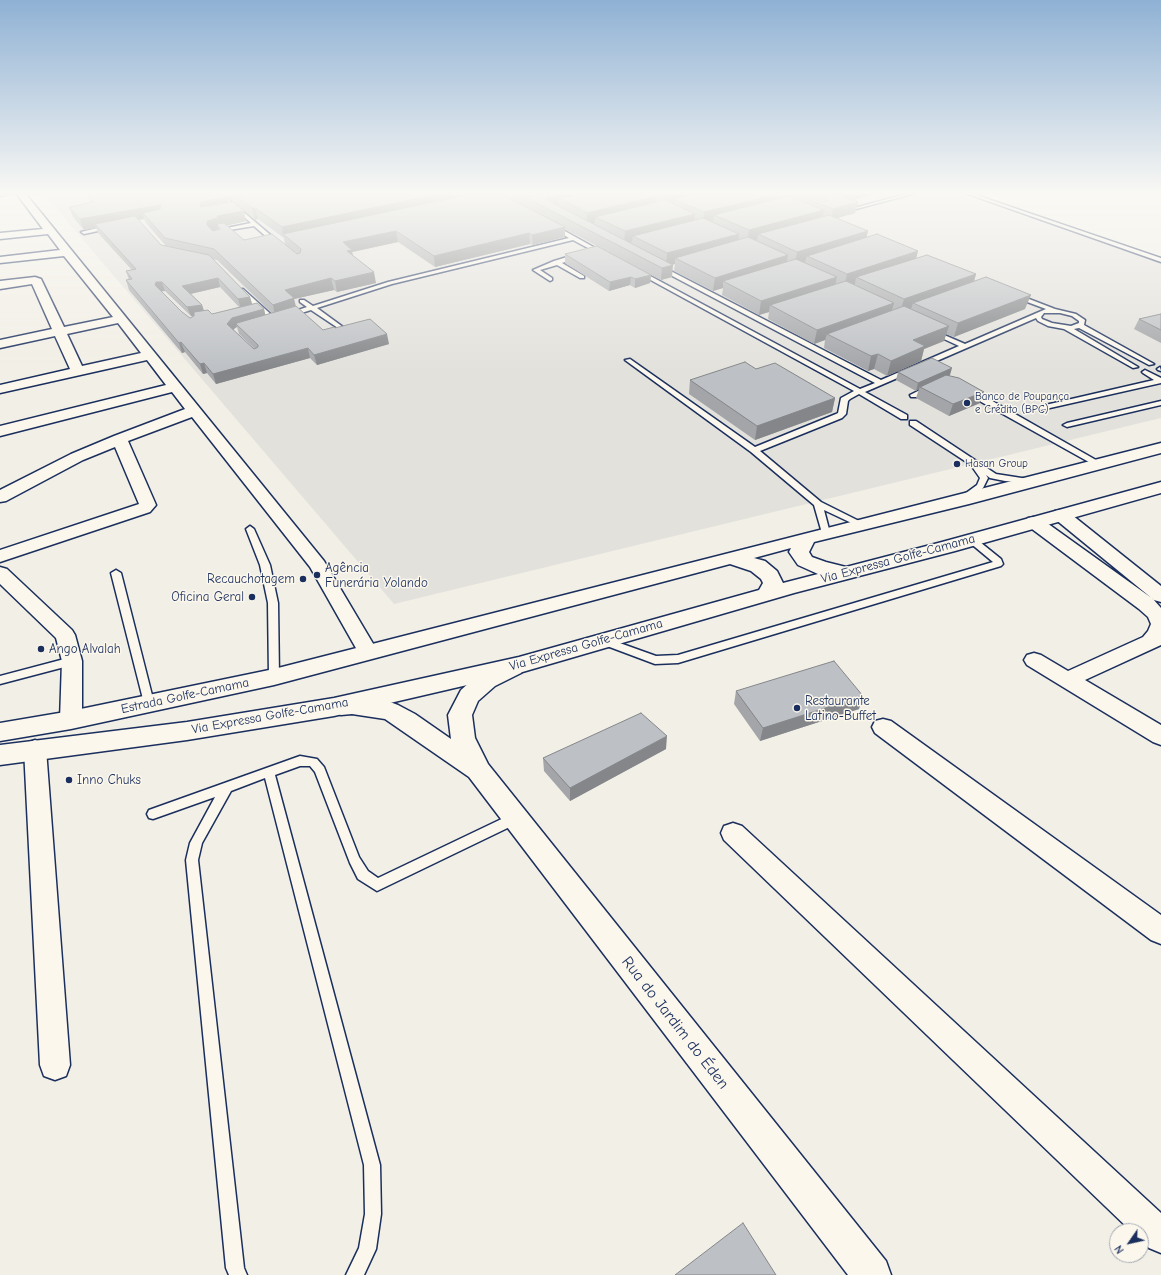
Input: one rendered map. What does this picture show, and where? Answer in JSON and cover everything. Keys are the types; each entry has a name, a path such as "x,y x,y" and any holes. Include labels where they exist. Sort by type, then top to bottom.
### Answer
{"main road":[{"path":"368,652 1161,448"},
{"name":"Via Expressa Golfe-Camama","path":"0,754 187,731 334,707 519,664 767,594 972,540 1161,487"},
{"path":"816,536 802,544 799,552 805,561 821,568 847,572"},
{"path":"730,558 758,566 770,576 773,584 767,594"},
{"name":"Estrada Golfe-Camama","path":"0,732 71,720 274,677 368,652"},
{"path":"479,771 463,738 460,715 469,696 486,680 519,664"},
{"path":"334,707 352,705 390,711 406,720 434,742 454,752 479,771"},
{"name":"Rua do Jardim do Éden","path":"479,771 867,1273"}],"street":[{"path":"0,260 63,252"},
{"path":"67,252 174,387 318,564 368,652"},
{"path":"0,285 35,280 37,281 78,372"},
{"path":"0,344 121,319"},
{"path":"0,389 150,355"},
{"path":"0,431 174,387"},
{"path":"0,497 77,458 119,439 194,410"},
{"path":"0,556 34,537 147,507 148,505 119,439"},
{"path":"1061,515 1161,596"},
{"path":"1034,522 1146,604 1156,614 1161,624 1156,639 1069,680"},
{"path":"0,573 65,635 72,661 71,720"},
{"path":"1034,660 1161,736"},
{"path":"883,727 1161,931"},
{"path":"35,749 55,1065"},
{"path":"733,833 1161,1236"}],"lane":[{"path":"266,322 390,283 515,252"},
{"path":"602,252 612,258"},
{"path":"1140,252 1161,260"},
{"path":"550,279 536,270 556,262 584,254"},
{"path":"556,262 582,277"},
{"path":"652,263 881,383"},
{"path":"666,270 673,268"},
{"path":"632,269 904,417"},
{"path":"235,283 274,320"},
{"path":"712,295 720,292"},
{"path":"1010,293 1053,310 1067,312 1082,320 1080,326"},
{"path":"302,301 341,328"},
{"path":"246,311 261,309"},
{"path":"754,450 839,416 842,414 844,400 860,392 966,347 1042,312 1053,310"},
{"path":"1038,315 1040,320 1044,323 1057,327 1067,328 1080,326 1150,364"},
{"path":"760,319 766,317"},
{"path":"1067,328 1136,367"},
{"path":"926,329 966,347"},
{"path":"814,348 821,345"},
{"path":"628,360 754,450 818,504 863,524"},
{"path":"1145,372 1161,381"},
{"path":"1041,408 1161,381"},
{"path":"914,395 941,383"},
{"path":"963,388 1100,464"},
{"path":"1067,425 1161,403"},
{"path":"913,423 993,476 1021,481 1036,480"},
{"path":"962,500 980,486 984,478 976,466"},
{"path":"816,536 818,504"},
{"path":"250,529 264,565 273,603 274,677"},
{"path":"602,641 655,660 678,659 998,564 998,561 972,540"},
{"path":"116,573 149,703"},
{"path":"0,680 72,661"},
{"path":"154,814 300,761 313,762 320,770 354,859 362,875 377,885 516,818"},
{"path":"269,772 372,1165 372,1214 367,1249 355,1275"},
{"path":"227,787 198,838 192,860 235,1268 238,1275"}],"shaded area":[{"path":"94,252 1130,252 1161,263 1161,418 394,604"}],"building":[{"path":"121,252 197,252 209,255 250,297 238,299 218,278 182,286 202,305 187,307 162,282 156,282 155,285 190,318 194,316 194,312 208,310 212,314 257,303 264,309 232,318 227,324 254,349 258,347 258,345 236,324 296,306 323,330 370,319 387,334 314,355 308,348 213,374 204,363 200,364 181,342 179,343 126,280 132,279 126,271 136,269"},
{"path":"218,252 295,252 297,254 300,252 349,252 374,272 335,281 331,278 285,290 294,298 273,305"},
{"path":"429,252 448,252 434,256"},
{"path":"571,252 609,252 651,275 635,279 631,277 610,282 565,254"},
{"path":"632,252 649,252 673,265 662,268"},
{"path":"694,252 782,252 788,255 715,278 675,258"},
{"path":"818,252 913,252 847,274 807,256"},
{"path":"927,255 976,274 904,299 856,277"},
{"path":"796,259 837,277 761,301 723,281"},
{"path":"986,277 1031,295 958,323 913,303"},
{"path":"846,281 894,303 817,330 770,305"},
{"path":"904,306 949,326 913,340 925,346 891,361 878,354 871,356 827,334"},
{"path":"1161,314 1161,330 1139,319"},
{"path":"932,358 952,368 918,383 898,372"},
{"path":"745,362 756,369 775,363 835,398 757,426 690,380"},
{"path":"946,375 959,378 984,392 953,404 920,387"},
{"path":"834,661 863,696 763,728 736,691"},
{"path":"641,713 667,736 570,788 543,758"},
{"path":"743,1223 776,1275 675,1275"}],"place":[{"name":"Banco de Poupança e Crédito (BPC)","path":"967,403"},
{"name":"Hasan Group","path":"957,464"},
{"name":"Agência Funerária Yolando","path":"317,575"},
{"name":"Recauchotagem","path":"303,579"},
{"name":"Oficina Geral","path":"252,597"},
{"name":"Ango Alvalah","path":"41,649"},
{"name":"Restaurante Latino-Buffet","path":"797,708"},
{"name":"Inno Chuks","path":"69,780"}]}
